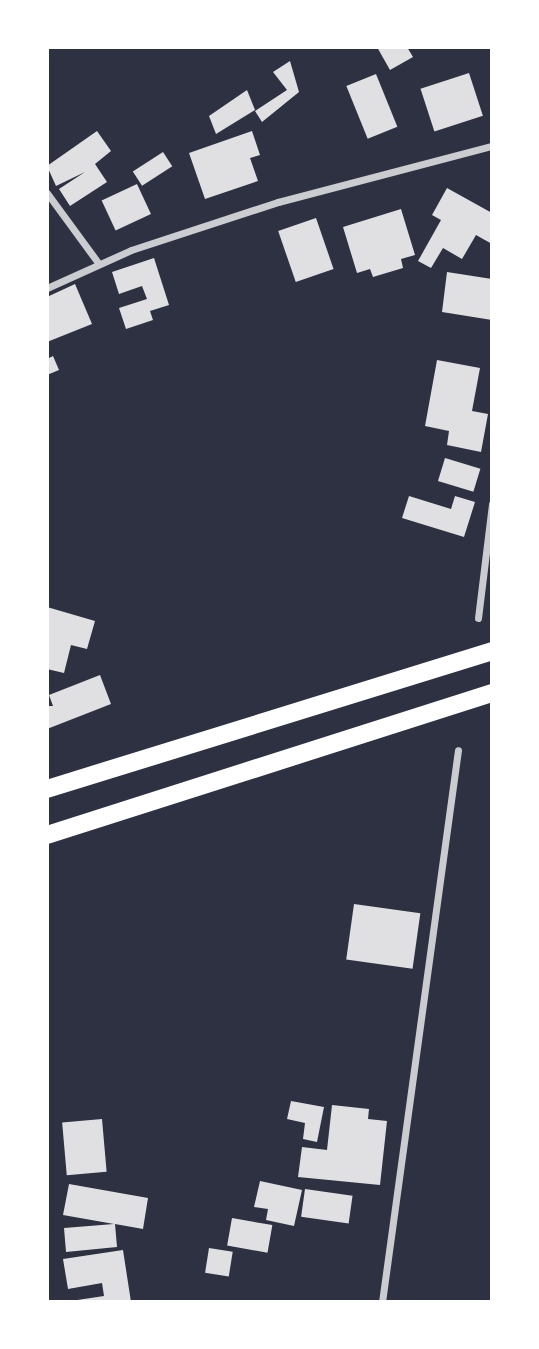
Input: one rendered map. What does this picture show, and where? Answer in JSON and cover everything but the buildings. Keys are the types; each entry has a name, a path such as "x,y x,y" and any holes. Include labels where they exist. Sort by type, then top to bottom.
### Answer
{"highway":[{"path":"47,789 492,651"},
{"path":"47,835 492,693"}],"street":[{"path":"47,288 99,264 278,202 492,146"},
{"path":"47,193 99,264"},
{"path":"478,618 492,504"},
{"path":"382,1302 458,750"}]}
